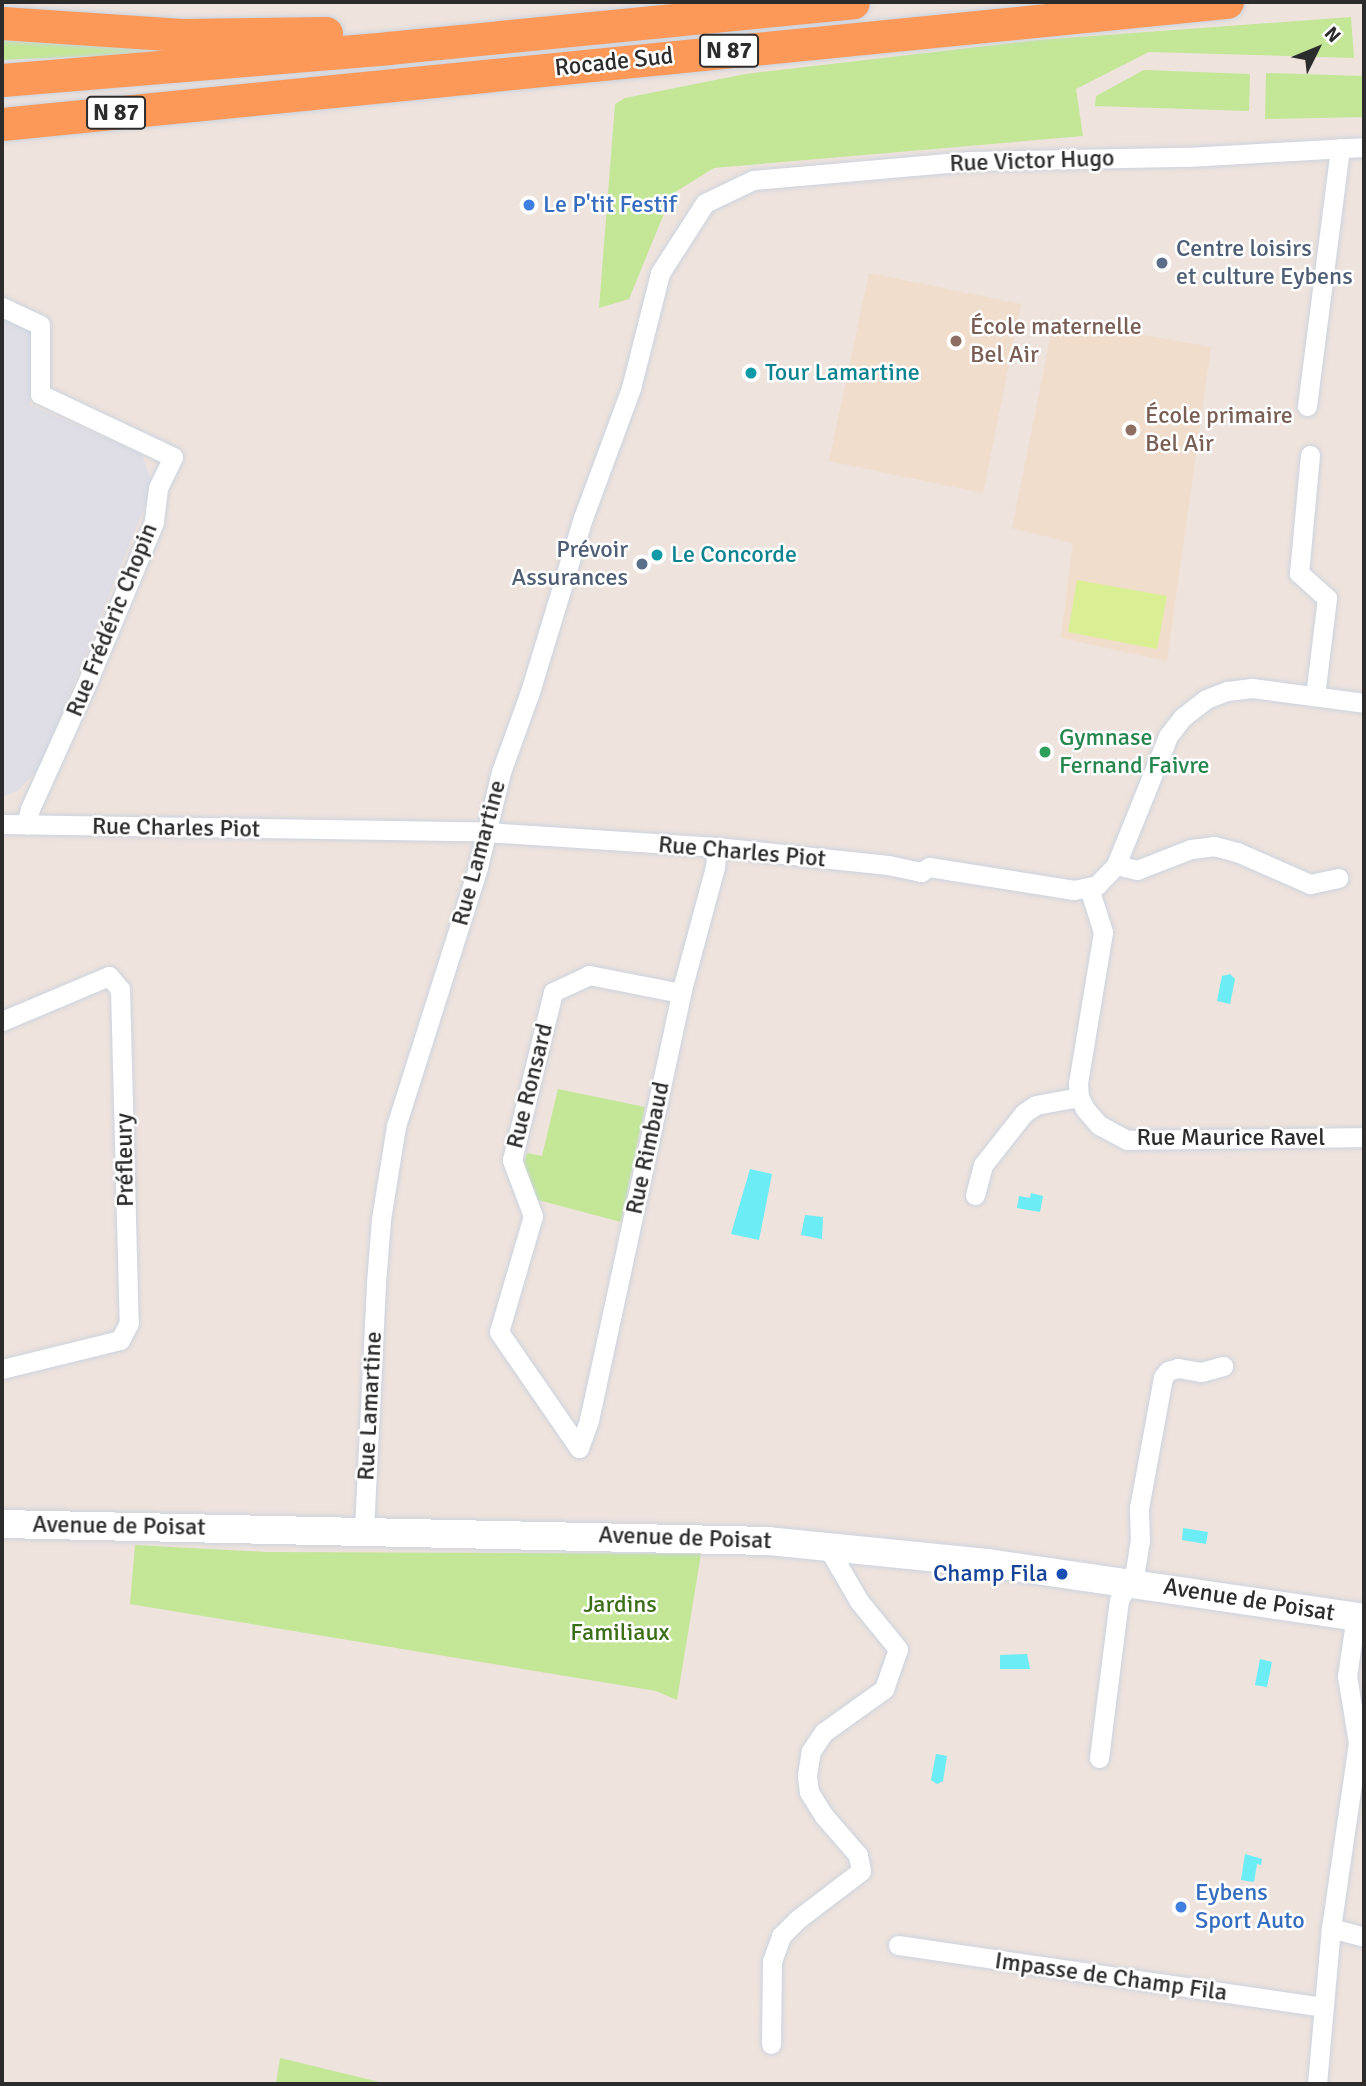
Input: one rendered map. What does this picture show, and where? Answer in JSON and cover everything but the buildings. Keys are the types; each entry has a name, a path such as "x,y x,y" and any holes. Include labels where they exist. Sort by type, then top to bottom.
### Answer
{"highway":[{"name":"Rocade Sud","path":"2,80 433,43 853,2"},
{"name":"Rocade Sud","path":"2,124 1227,2"},
{"path":"2,23 193,35 370,31 433,43"},
{"path":"2,142 231,101"}],"main road":[{"name":"Avenue de Poisat","path":"2,1524 700,1537 944,1557 1360,1617"}],"street":[{"name":"Rue Victor Hugo","path":"705,203 753,180 970,162 1187,157 1364,147"},
{"path":"1307,406 1339,148"},
{"name":"Rue Lamartine","path":"364,1530 376,1283 396,1126 478,867 501,772 530,692 583,518 631,388 660,273 705,203"},
{"name":"Rue Frédéric Chopin","path":"2,307 40,325 40,394 173,457 158,488 154,522 90,676 30,808 26,825"},
{"path":"1310,455 1299,573 1327,598 1315,696"},
{"path":"975,1195 983,1165 1024,1114 1035,1105 1079,1097 1080,1064 1103,932 1089,888 1103,880 1116,865 1174,726 1193,708 1214,695 1240,689 1364,703"},
{"name":"Rue Charles Piot","path":"2,824 486,832 717,847 921,872 929,867 1074,890 1089,888"},
{"path":"1116,865 1137,870 1191,849 1214,846 1237,852 1310,884 1338,878"},
{"name":"Rue Rimbaud","path":"579,1448 589,1420 681,993 715,867 717,847"},
{"name":"Rue Ronsard","path":"579,1448 499,1332 533,1216 512,1160 553,992 589,975 681,993"},
{"name":"Préfleury","path":"2,1020 109,976 120,989 129,1323 120,1340 2,1369"},
{"name":"Rue Maurice Ravel","path":"1079,1097 1099,1125 1126,1140 1364,1137"},
{"path":"1098,1758 1119,1600 1130,1582 1140,1541 1139,1508 1163,1377 1168,1371 1178,1368 1201,1372 1223,1366"},
{"path":"771,2044 772,1961 781,1936 798,1919 861,1871 858,1855 824,1816 809,1792 807,1775 811,1751 824,1732 884,1689 898,1649 859,1601 827,1546"},
{"path":"1317,2084 1331,1928 1358,1743 1347,1676 1360,1617"},
{"path":"1331,1928 1364,1937"},
{"name":"Impasse de Champ Fila","path":"898,1945 1324,2007"}],"shaded area":[{"path":"869,273 1021,304 983,493 829,461"},
{"path":"2,317 33,328 30,405 142,454 153,486 40,767 19,790 2,797"},
{"path":"1054,319 1211,347 1167,661 1061,638 1073,543 1012,528"}],"green space":[{"path":"1351,17 1354,58 1149,52 1076,89 1083,136 714,168 672,194 629,299 599,308 615,104 625,98 745,74 1038,40"},
{"path":"2,32 225,50 2,60"},
{"path":"1144,70 1250,74 1249,111 1095,106 1096,96"},
{"path":"1266,73 1364,76 1364,117 1265,119"},
{"path":"1077,580 1167,596 1157,649 1068,632"},
{"path":"558,1089 645,1107 621,1222 538,1200 522,1169 527,1153 542,1156"},
{"name":"Jardins Familiaux","path":"135,1545 266,1552 701,1554 677,1700 656,1691 130,1604"},
{"path":"280,2058 388,2084 276,2084"}],"water":[{"path":"1230,974 1235,979 1230,1004 1217,1001 1222,976"},
{"path":"750,1169 772,1174 759,1240 731,1234"},
{"path":"1031,1193 1043,1196 1040,1212 1017,1208 1019,1196 1030,1198"},
{"path":"805,1215 823,1217 822,1239 801,1235"},
{"path":"1183,1528 1208,1532 1206,1544 1182,1540"},
{"path":"1027,1654 1030,1669 1000,1669 1000,1655"},
{"path":"1260,1659 1272,1662 1267,1687 1255,1685"},
{"path":"936,1754 947,1756 943,1781 937,1784 931,1780"},
{"path":"1245,1854 1262,1859 1261,1865 1257,1864 1254,1882 1241,1880"}],"place":[{"name":"Le P'tit Festif","path":"529,205"},
{"name":"Centre loisirs et culture Eybens","path":"1162,263"},
{"name":"École maternelle Bel Air","path":"956,341"},
{"name":"Tour Lamartine","path":"751,373"},
{"name":"École primaire Bel Air","path":"1131,430"},
{"name":"Le Concorde","path":"657,555"},
{"name":"Prévoir Assurances","path":"642,564"},
{"name":"Gymnase Fernand Faivre","path":"1045,752"},
{"name":"Champ Fila","path":"1062,1574"},
{"name":"Eybens Sport Auto","path":"1181,1907"}]}
